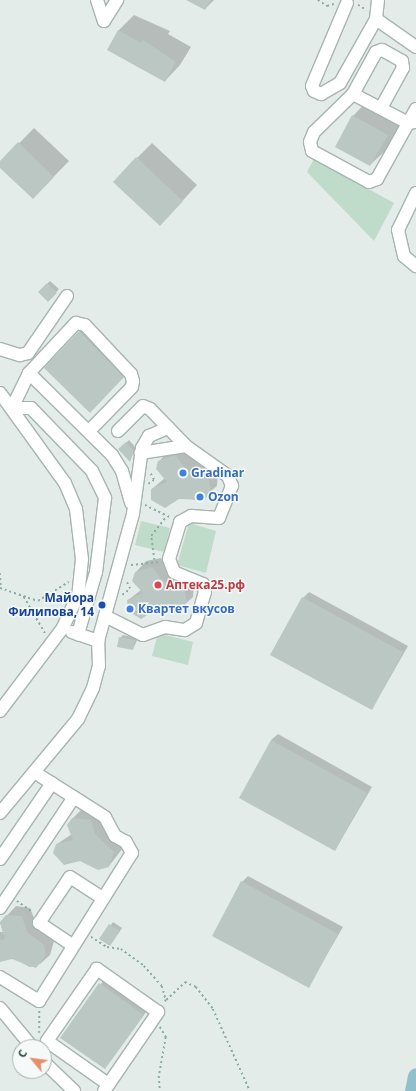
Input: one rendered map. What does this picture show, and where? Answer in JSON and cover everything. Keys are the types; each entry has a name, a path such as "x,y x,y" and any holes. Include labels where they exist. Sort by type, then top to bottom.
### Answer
{"street":[{"path":"97,0 104,21 117,0"},
{"path":"347,3 312,86 314,91 322,94 340,83 376,17 378,0"},
{"path":"376,17 416,47"},
{"path":"381,108 403,68 402,61 382,50 376,52 353,94 314,132 310,142 312,151 369,182 376,179 412,123 416,109"},
{"path":"353,94 412,123"},
{"path":"416,193 398,230 404,256 416,266"},
{"path":"0,350 15,354 26,354 67,296"},
{"path":"5,401 76,323 85,325 131,374 133,380 132,387 89,431"},
{"path":"0,340 15,354"},
{"path":"29,374 89,431 122,471 133,514"},
{"path":"0,711 62,629 78,595 80,572 76,509 65,484 5,401"},
{"path":"5,401 31,408 92,471 105,498 96,572 78,634"},
{"path":"105,616 143,635 165,627 191,628 196,623 205,592 203,584 169,566 180,522 185,517 219,518 232,486 228,476 186,446 150,408 142,406 118,431"},
{"path":"0,813 78,719 93,688 99,666 98,641 133,514 141,454 149,436 168,428"},
{"path":"141,454 186,446"},
{"path":"62,629 98,641"},
{"path":"0,977 39,1001 101,898 132,853 130,847 115,836 105,817 34,772"},
{"path":"0,859 52,783"},
{"path":"0,908 74,797"},
{"path":"72,946 39,923 42,918 70,877 101,898"},
{"path":"97,969 157,1015 106,1087 47,1041 97,969"},
{"path":"0,1008 30,1039"},
{"path":"52,1070 74,1091"}],"path":[{"path":"318,0 327,6 347,3 376,17"},
{"path":"145,488 154,480 150,468"},
{"path":"144,504 166,517 185,517"},
{"path":"154,560 151,536 166,517"},
{"path":"127,569 154,560 169,566"},
{"path":"0,573 1,588 38,601 80,572"},
{"path":"120,601 130,589 126,574"},
{"path":"24,597 50,644"},
{"path":"8,896 42,918"},
{"path":"81,931 107,947 122,950 144,966 162,986 166,1000"},
{"path":"160,1091 159,1076 166,1037 157,1015 166,1000 185,982 196,987 213,1009 250,1091"},
{"path":"35,1039 39,1001"}],"green space":[{"path":"314,159 394,203 374,241 307,172"},
{"path":"141,521 170,528 164,552 135,545"},
{"path":"189,523 216,531 206,573 177,565"},
{"path":"158,633 193,642 188,665 152,656"}],"building":[{"path":"186,0 211,0 205,10"},
{"path":"118,30 141,43 143,40 176,62 165,82 107,50"},
{"path":"352,115 388,135 370,166 335,147"},
{"path":"18,142 54,177 33,199 0,168 0,161"},
{"path":"136,157 183,201 160,226 113,182"},
{"path":"47,283 57,293 48,302 38,292"},
{"path":"79,331 124,377 90,413 44,368"},
{"path":"126,442 134,451 130,462 118,449"},
{"path":"175,455 186,469 209,480 211,490 205,500 179,499 165,508 151,500 151,489 167,482 156,469 158,461"},
{"path":"152,567 162,580 185,592 187,602 181,612 155,610 141,619 128,611 127,600 143,593 132,581 135,572"},
{"path":"302,597 403,652 372,710 270,655"},
{"path":"119,637 135,640 133,650 117,647"},
{"path":"271,740 367,793 335,851 239,798"},
{"path":"72,818 91,820 95,834 114,852 109,867 98,870 80,861 64,865 53,853 56,844 73,840 67,825"},
{"path":"241,881 338,934 309,988 212,936"},
{"path":"6,915 22,916 27,932 44,945 46,955 36,968 12,959 0,962 0,940 5,939 0,922"},
{"path":"109,924 120,931 110,946 99,939"},
{"path":"99,983 144,1015 105,1069 60,1038"}],"waterway":[{"path":"413,1091 416,1076"}],"place":[{"name":"Gradinar","path":"183,473"},
{"name":"Ozon","path":"200,497"},
{"name":"Аптека25.рф","path":"158,585"},
{"name":"Майора Филипова, 14","path":"102,605"},
{"name":"Квартет вкусов","path":"130,609"}]}
